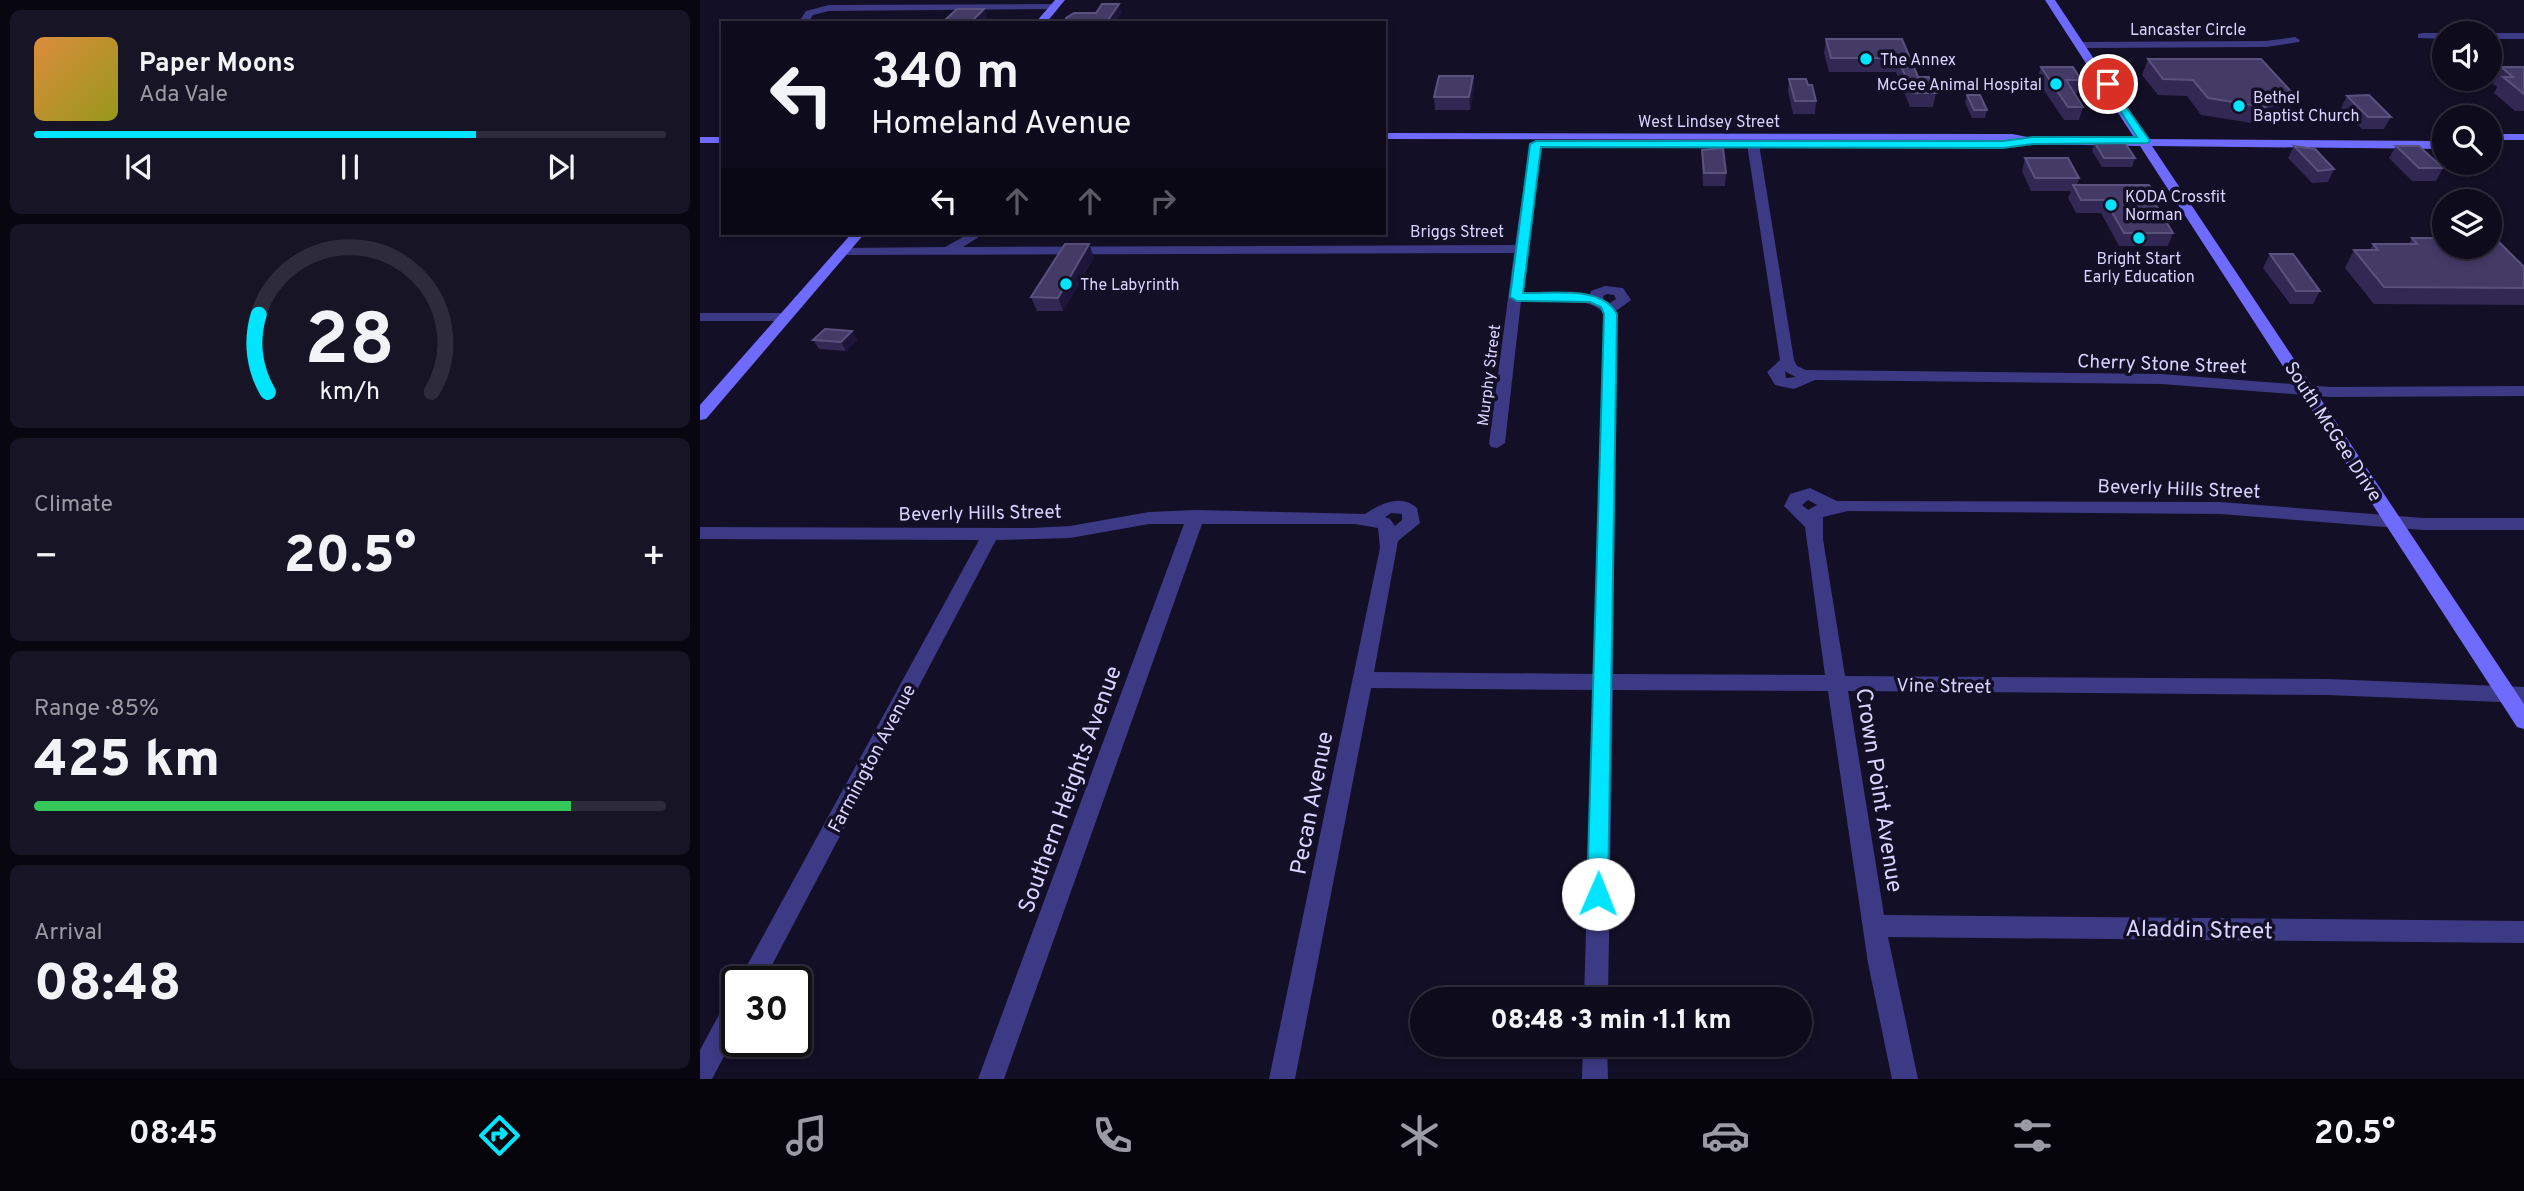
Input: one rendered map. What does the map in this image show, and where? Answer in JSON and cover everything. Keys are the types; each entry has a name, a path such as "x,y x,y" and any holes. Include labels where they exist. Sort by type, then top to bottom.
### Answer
{"street":[{"name":"South McGee Drive","path":"2050,0 2393,522 2515,695 2524,721"},
{"path":"804,21 811,12 829,8 1056,4"},
{"path":"1042,21 1056,4"},
{"path":"2422,36 2432,36"},
{"path":"2502,36 2524,36"},
{"name":"Lancaster Circle","path":"2081,45 2266,44 2295,40"},
{"name":"West Lindsey Street","path":"1386,136 1542,142 1753,144 1840,140"},
{"name":"West Lindsey Street","path":"2275,141 2282,137 2432,137"},
{"path":"2502,137 2524,137"},
{"path":"700,140 721,140"},
{"name":"West Lindsey Street","path":"1386,144 1502,140"},
{"name":"West Lindsey Street","path":"1542,142 1881,140 2015,144 2033,141 2275,141 2287,144 2432,145"},
{"name":"Murphy Street","path":"1497,443 1501,386 1542,142"},
{"name":"Cherry Stone Street","path":"1753,144 1799,370 1991,377 2161,379 2330,392 2524,391"},
{"path":"2502,145 2524,145"},
{"path":"700,415 857,235"},
{"path":"948,250 975,235"},
{"name":"Briggs Street","path":"844,251 1523,249"},
{"path":"1517,297 1597,300 1610,309 1596,987"},
{"path":"700,317 785,317"},
{"name":"Beverly Hills Street","path":"1821,514 2220,508 2393,522 2524,524"},
{"name":"Crown Point Avenue","path":"1821,514 1838,684 1874,926 1889,1014 1905,1079"},
{"name":"Beverly Hills Street","path":"700,533 1049,534 1149,517 1196,516 1382,526"},
{"name":"Southern Heights Avenue","path":"991,1079 1196,516"},
{"name":"Pecan Avenue","path":"1283,1079 1363,680 1382,526"},
{"name":"Farmington Avenue","path":"759,966 991,534"},
{"name":"Vine Street","path":"1363,680 2328,687 2515,695"},
{"name":"Aladdin Street","path":"1874,926 2524,932"},
{"path":"700,1075 721,1036"},
{"path":"1595,1057 1595,1079"}],"building":[{"path":"1102,4 1119,4 1107,21 1068,21 1066,18 1074,13 1096,13"},
{"path":"957,9 984,9 973,20 945,20"},
{"path":"1826,39 1902,39 1918,77 1929,77 1936,93 1912,93 1898,58 1831,58"},
{"path":"2148,59 2261,59 2297,98 2265,107 2208,98 2193,80 2163,79"},
{"path":"2041,67 2073,67 2081,80 2066,80 2083,107 2068,107"},
{"path":"2502,67 2524,67 2524,94 2503,77 2513,77"},
{"path":"1439,76 1473,76 1469,97 1434,97"},
{"path":"1789,79 1806,79 1808,85 1812,85 1816,101 1795,101"},
{"path":"1967,95 1980,95 1987,110 1974,110"},
{"path":"2369,95 2391,117 2368,117 2347,96"},
{"path":"2095,143 2125,143 2135,158 2104,158"},
{"path":"2294,146 2315,149 2334,169 2318,171"},
{"path":"2396,146 2419,146 2432,158 2432,168 2419,168"},
{"path":"1723,148 1726,173 1704,173 1702,150"},
{"path":"2025,158 2068,158 2079,178 2035,178"},
{"path":"2073,185 2149,185 2158,200 2153,200 2173,233 2124,233 2105,200 2081,200"},
{"path":"2412,238 2432,238 2432,259 2502,259 2502,245 2524,267 2524,288 2384,287 2354,250 2378,250 2373,244 2417,244"},
{"path":"1065,244 1089,244 1058,298 1031,297"},
{"path":"2270,254 2293,254 2320,291 2296,291"},
{"path":"825,329 852,331 841,342 813,340"}],"place":[{"name":"The Annex","path":"1866,59"},
{"name":"McGee Animal Hospital","path":"2056,84"},
{"name":"Bethel Baptist Church","path":"2239,106"},
{"name":"KODA Crossfit Norman","path":"2111,205"},
{"name":"Bright Start Early Education","path":"2139,238"},
{"name":"The Labyrinth","path":"1066,284"}],"route":[{"path":"1598,894 1611,314 1606,304 1592,299 1517,297 1536,144 2015,144 2033,141 2144,141 2108,84"}]}
